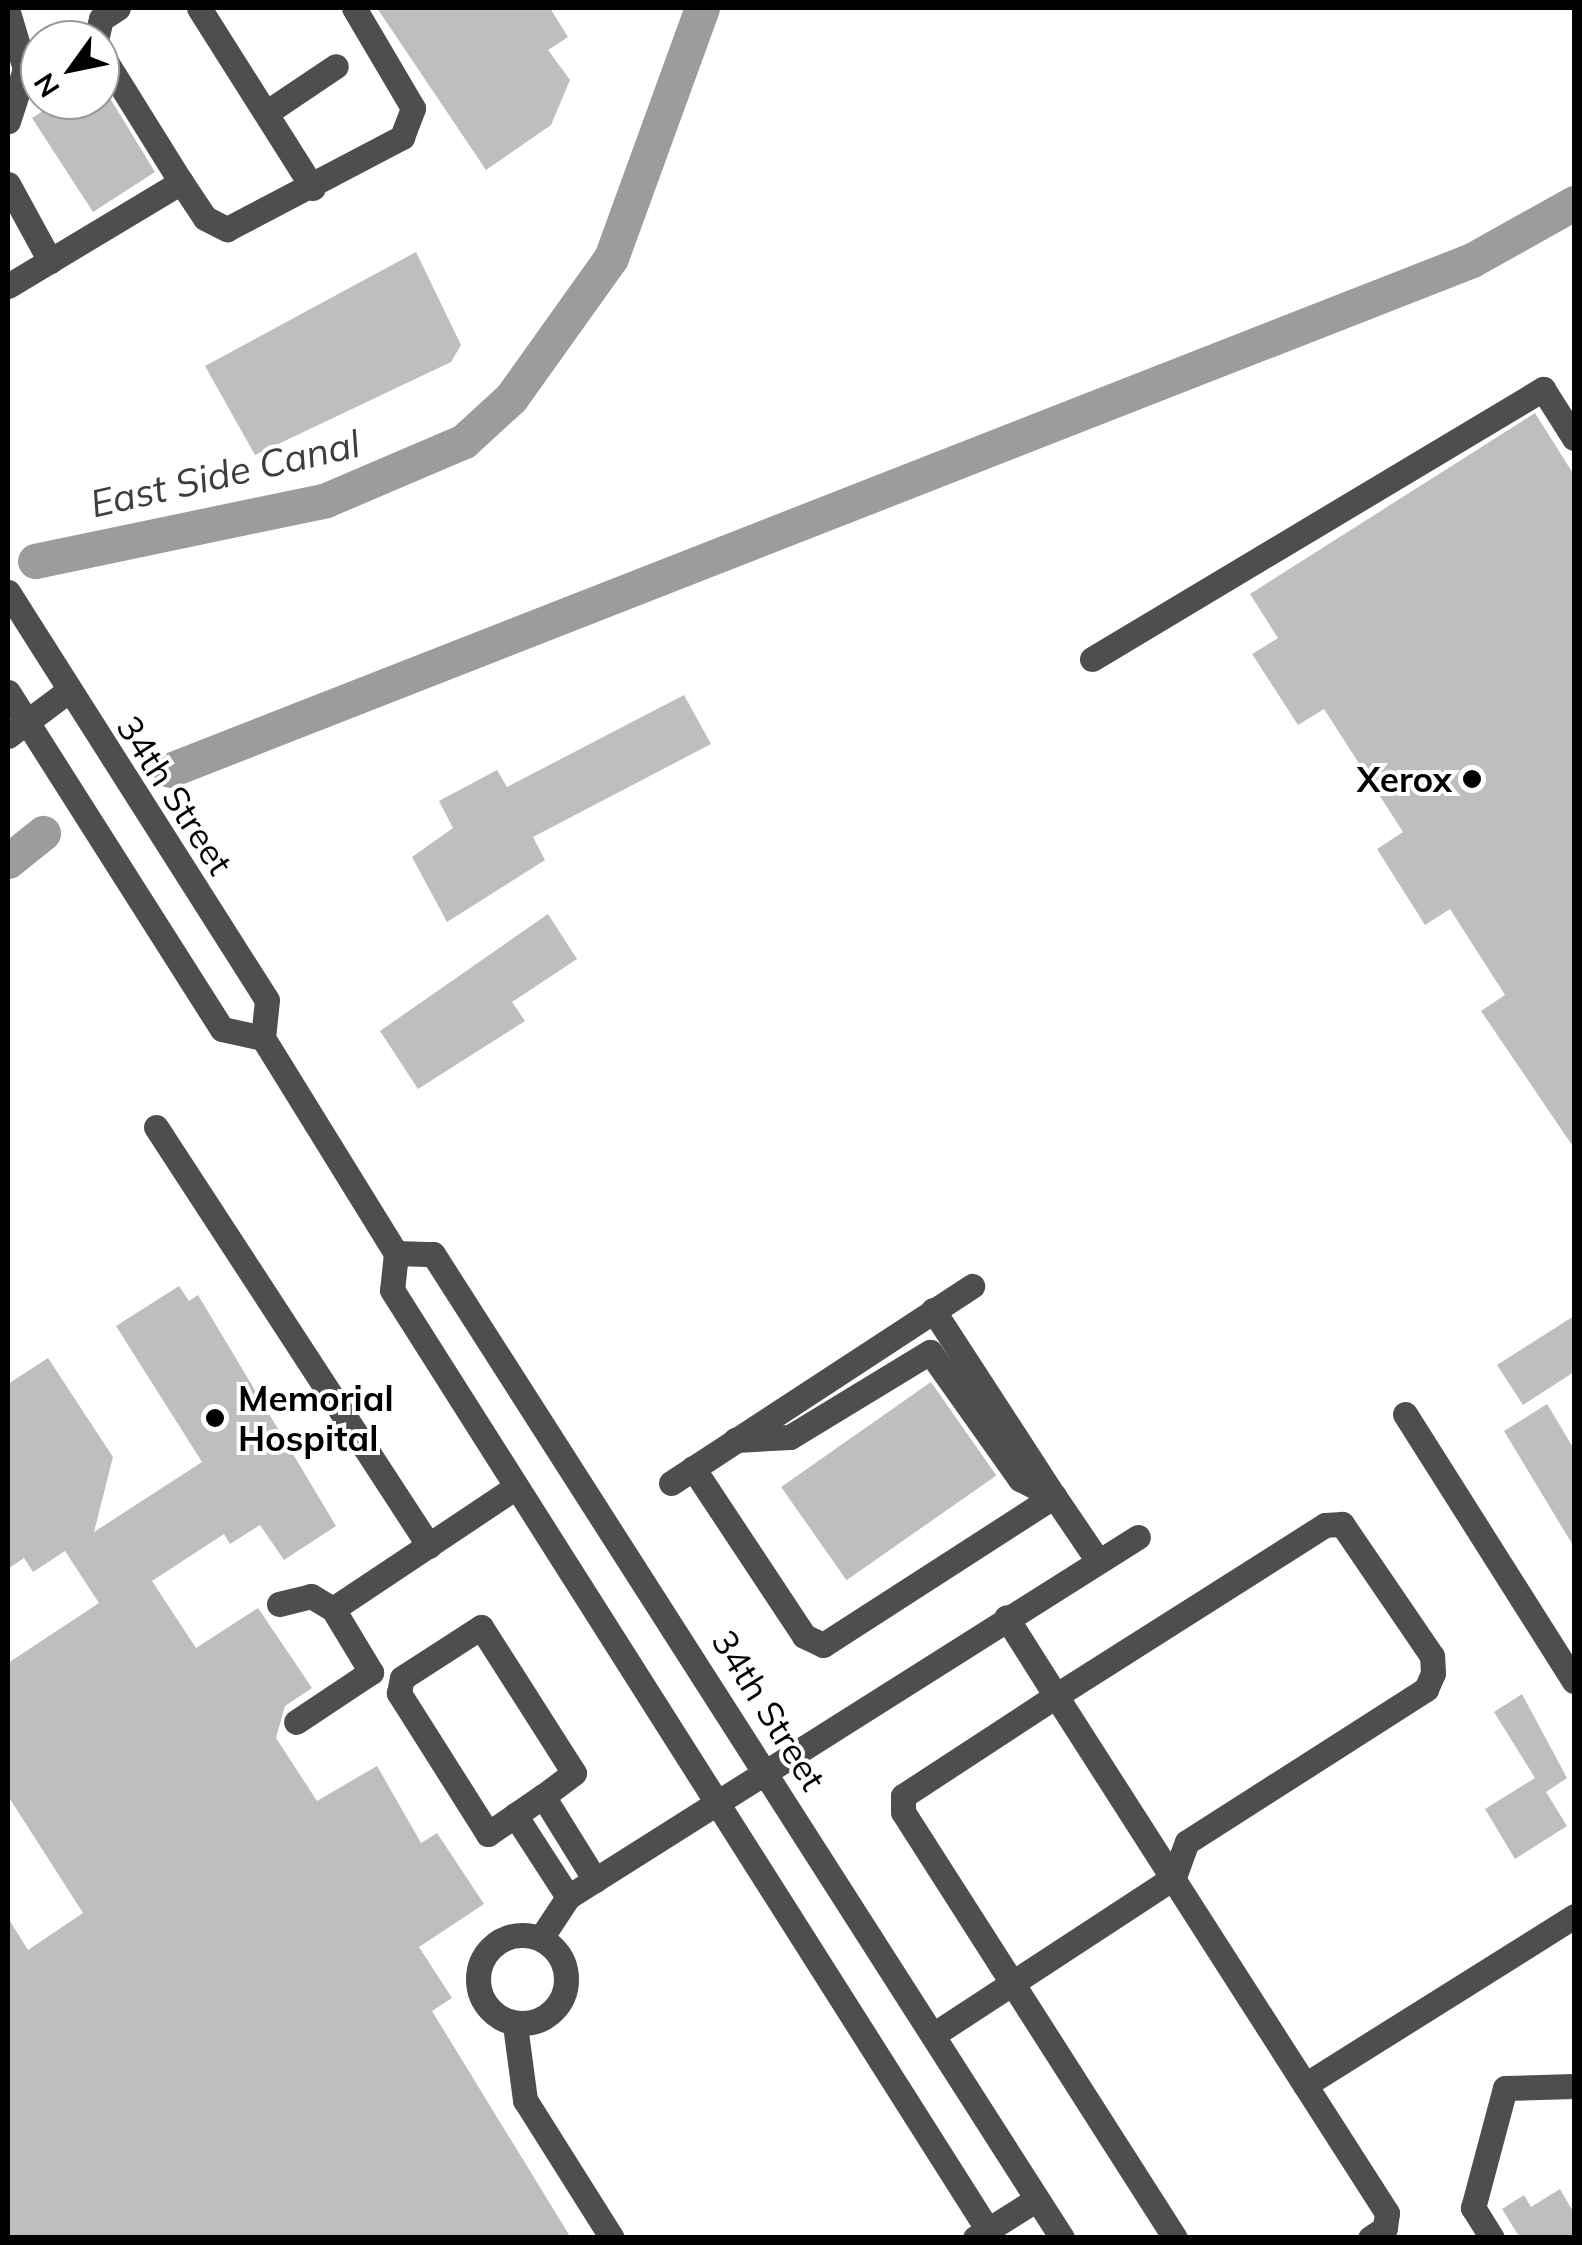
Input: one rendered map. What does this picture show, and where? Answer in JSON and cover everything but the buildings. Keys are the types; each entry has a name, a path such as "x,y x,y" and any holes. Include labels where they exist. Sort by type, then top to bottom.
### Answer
{"street":[{"path":"199,8 313,188"},
{"path":"120,84 205,218 227,229 313,188 402,137 414,119 403,84 354,8"},
{"path":"8,12 25,69 8,121"},
{"path":"266,113 336,66"},
{"path":"8,286 181,182"},
{"path":"8,184 50,260"},
{"path":"1092,659 1543,389 1574,438"},
{"name":"34th Street","path":"8,592 267,1000 263,1038 396,1253 392,1290 717,1800 985,2235"},
{"path":"17,729 68,691"},
{"path":"8,692 17,729 222,1029 263,1038"},
{"path":"156,1127 428,1546"},
{"name":"34th Street","path":"396,1253 432,1254 1062,2238"},
{"path":"671,1483 972,1286"},
{"path":"933,1310 1098,1561"},
{"path":"736,1440 790,1437 930,1352 1020,1478 1054,1496"},
{"path":"1405,1414 1574,1682"},
{"path":"694,1468 804,1636 823,1645 1054,1496"},
{"path":"333,1610 516,1487"},
{"path":"933,2034 1011,1983 1174,1877 1187,1842 1426,1689 1432,1656 1356,1533 1325,1524 903,1796 903,1812 1011,1983 1175,2238"},
{"path":"541,1938 568,1897 764,1768 1138,1537"},
{"path":"280,1604 311,1596 333,1610 370,1672 296,1722"},
{"path":"1006,1617 1386,2213 1385,2228 1370,2238"},
{"path":"480,1627 574,1773 544,1796 488,1834 399,1693 402,1678 480,1627"},
{"path":"544,1796 595,1880"},
{"path":"515,1815 568,1897"},
{"path":"1306,2085 1574,1916"},
{"path":"541,1938 500,1942 482,1962 482,1995 514,2025 524,2100 612,2238"},
{"path":"514,2025 545,2017 564,1993 562,1960 541,1938"},
{"path":"1492,2238 1473,2208 1505,2088 1574,2086"},
{"path":"985,2235 1037,2199"}],"waterway":[{"name":"East Side Canal","path":"35,561 326,500 464,441 511,398 611,258 702,8"},
{"path":"170,770 1472,260 1574,203"},
{"path":"8,861 43,833"}],"place":[{"name":"Xerox","path":"1472,779"},
{"name":"Memorial Hospital","path":"215,1418"}]}
